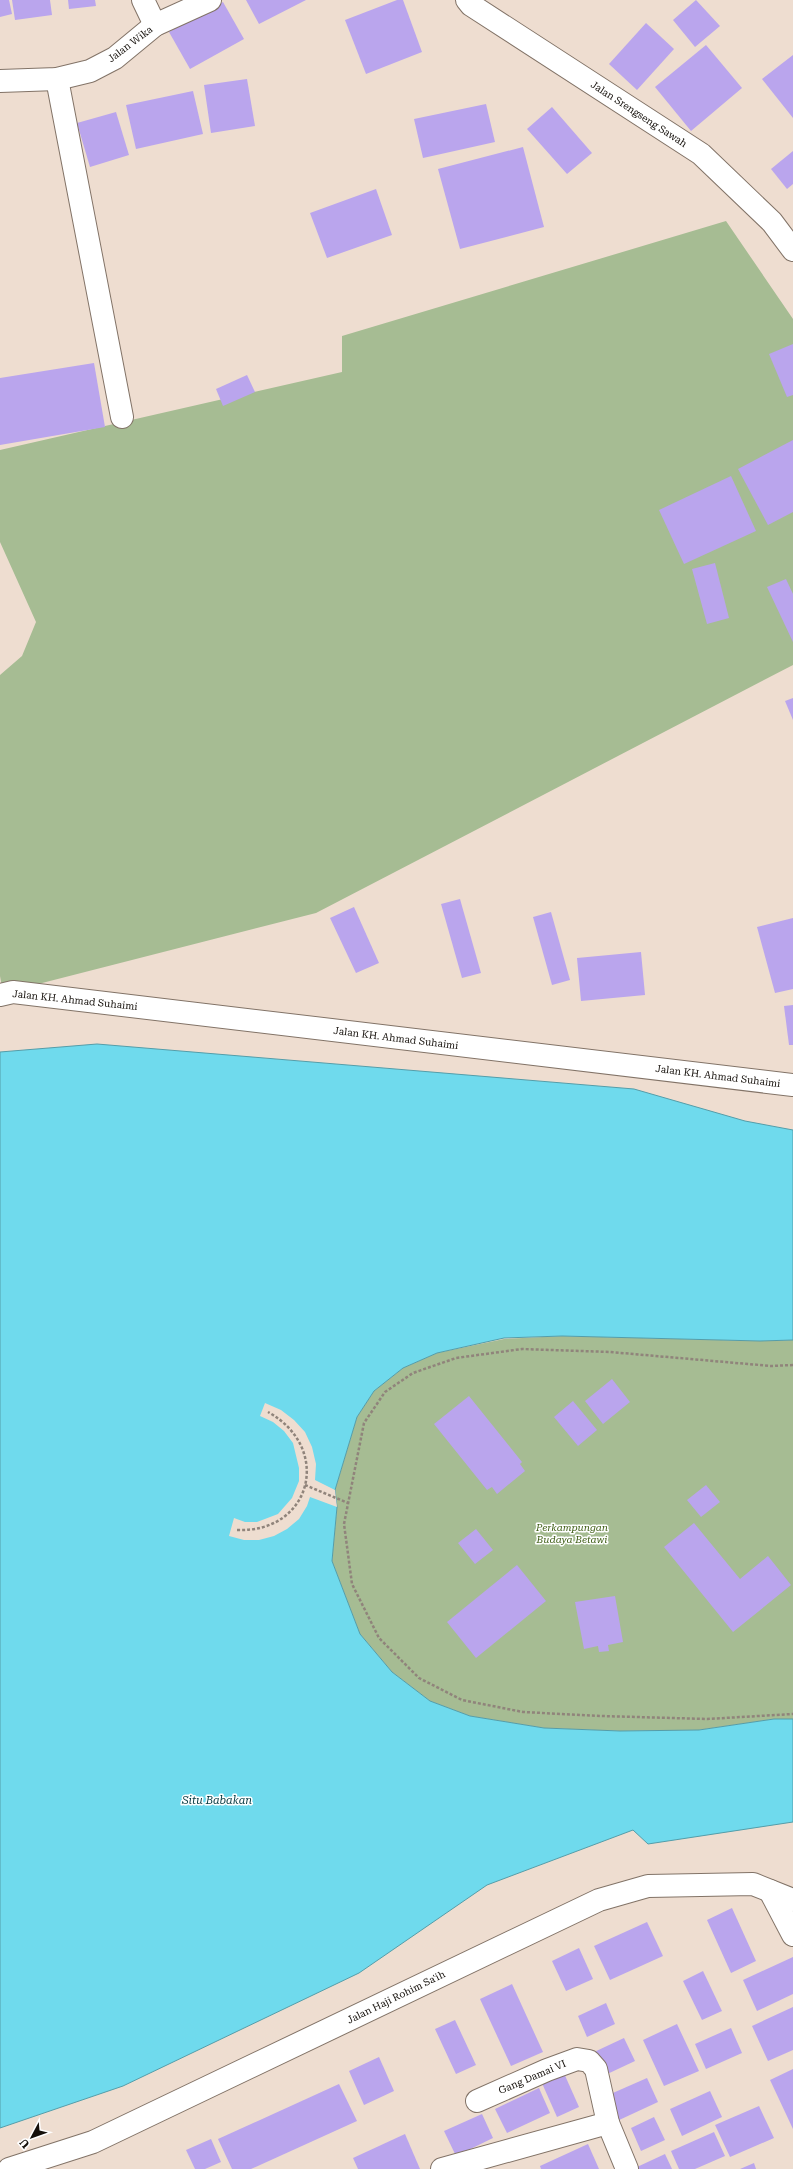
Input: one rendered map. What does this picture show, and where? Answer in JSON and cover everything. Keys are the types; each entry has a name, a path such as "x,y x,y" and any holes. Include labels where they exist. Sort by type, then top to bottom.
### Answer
{"street":[{"path":"143,0 155,25"},
{"name":"Jalan Wika","path":"0,81 59,95 90,71 115,58 155,25 210,0"},
{"name":"Jalan Srengseng Sawah","path":"467,0 701,154 772,222 793,250"},
{"path":"59,95 122,417"},
{"name":"Jalan KH. Ahmad Suhaimi","path":"0,995 21,993 793,1085"},
{"name":"Jalan Haji Rohim Sa'ih","path":"9,2169 93,2142 599,1900 648,1886 753,1884 793,1900"},
{"path":"770,1891 793,1935"},
{"name":"Gang Damai VI","path":"477,2101 547,2070 577,2059 589,2061 596,2069 608,2123"},
{"path":"442,2169 608,2123 627,2169"}],"path":[{"path":"793,1366 771,1366 610,1352 522,1349 456,1358 413,1373 384,1392 364,1423 344,1524 352,1584 379,1638 419,1678 462,1700 523,1712 601,1716 707,1719 793,1714"},
{"path":"238,1530 252,1530 280,1520 291,1511 300,1499 305,1485 307,1471 306,1455 300,1442 292,1429 281,1419 268,1412"},
{"path":"305,1485 348,1503"}],"green space":[{"path":"726,221 793,319 793,665 316,913 3,993 0,976 0,675 22,656 36,622 0,542 0,450 342,372 342,336"},
{"name":"Perkampungan Budaya Betawi","path":"562,1336 760,1341 793,1340 793,1719 774,1719 699,1730 620,1731 544,1728 470,1716 430,1701 392,1672 360,1634 332,1561 337,1507 335,1490 357,1417 374,1391 403,1368 437,1353 504,1339"}],"water":[{"name":"Situ Babakan","path":"97,1044 634,1089 745,1121 793,1130 793,1340 760,1341 562,1336 504,1338 437,1353 403,1368 374,1391 357,1417 335,1490 337,1507 332,1561 360,1634 392,1672 430,1701 470,1716 544,1728 620,1731 699,1730 774,1719 793,1719 793,1822 648,1844 633,1830 487,1885 359,1973 123,2086 0,2128 0,1052"}],"pier":[{"path":"265,1403 281,1410 294,1420 305,1432 312,1447 316,1464 315,1480 335,1490 337,1507 310,1497 307,1506 299,1519 287,1529 274,1536 259,1540 244,1540 229,1536 234,1518 245,1522 257,1522 278,1514 292,1498 299,1481 299,1468 293,1443 284,1431 273,1422 260,1416"}],"building":[{"path":"0,0 9,0 12,14 0,17"},
{"path":"12,0 50,0 52,15 15,20"},
{"path":"68,0 95,0 96,6 69,9"},
{"path":"246,0 306,0 259,24"},
{"path":"397,0 403,0 422,52 366,74 345,20"},
{"path":"696,0 720,26 695,47 673,20"},
{"path":"223,2 244,39 190,69 169,32"},
{"path":"646,23 674,49 637,90 609,64"},
{"path":"706,45 742,88 691,131 655,87"},
{"path":"793,55 793,118 762,79"},
{"path":"247,79 255,126 211,133 204,85"},
{"path":"193,91 203,134 136,149 126,105"},
{"path":"486,104 495,142 423,158 414,119"},
{"path":"552,107 592,153 567,174 527,129"},
{"path":"116,112 129,155 90,167 77,123"},
{"path":"523,147 544,227 460,249 438,169"},
{"path":"793,151 793,184 787,189 771,169"},
{"path":"376,189 392,235 327,258 310,213"},
{"path":"793,344 793,395 787,397 769,354"},
{"path":"94,363 105,427 0,445 0,378"},
{"path":"247,375 255,392 223,406 216,389"},
{"path":"793,440 793,512 768,525 738,469"},
{"path":"731,476 756,531 684,564 659,510"},
{"path":"715,563 729,618 707,624 692,569"},
{"path":"786,579 793,594 793,642 767,587"},
{"path":"793,698 793,720 785,701"},
{"path":"460,899 481,973 462,978 441,904"},
{"path":"354,907 379,963 356,973 330,918"},
{"path":"551,912 570,980 552,985 533,917"},
{"path":"793,918 793,989 775,993 757,927"},
{"path":"641,952 645,995 581,1001 577,958"},
{"path":"793,1005 793,1045 789,1045 784,1006"},
{"path":"612,1379 630,1402 603,1424 585,1401"},
{"path":"469,1396 522,1462 520,1464 525,1471 497,1494 492,1487 487,1490 434,1424"},
{"path":"573,1401 597,1430 578,1446 554,1417"},
{"path":"706,1485 720,1502 701,1517 687,1500"},
{"path":"694,1523 740,1579 768,1556 791,1585 733,1632 664,1547"},
{"path":"476,1529 493,1550 475,1564 458,1543"},
{"path":"517,1565 546,1601 476,1658 447,1622"},
{"path":"615,1596 623,1642 608,1645 609,1651 599,1652 598,1646 584,1649 575,1602"},
{"path":"732,1908 756,1961 731,1973 707,1920"},
{"path":"647,1922 663,1956 610,1980 594,1946"},
{"path":"579,1948 593,1979 566,1991 552,1961"},
{"path":"793,1957 793,1994 757,2011 743,1980"},
{"path":"703,1971 722,2011 702,2020 683,1981"},
{"path":"512,1984 543,2052 511,2066 480,1999"},
{"path":"606,2003 615,2024 587,2037 578,2016"},
{"path":"793,2007 793,2050 768,2061 752,2026"},
{"path":"455,2020 476,2065 456,2074 435,2029"},
{"path":"677,2024 699,2071 664,2086 643,2040"},
{"path":"731,2028 742,2053 706,2069 695,2044"},
{"path":"624,2038 635,2061 603,2076 592,2053"},
{"path":"379,2057 394,2091 364,2105 349,2071"},
{"path":"793,2069 793,2129 770,2080"},
{"path":"563,2071 579,2107 557,2117 541,2081"},
{"path":"647,2078 658,2102 617,2121 606,2096"},
{"path":"339,2084 357,2121 251,2169 232,2169 218,2139"},
{"path":"539,2088 550,2113 507,2133 495,2109"},
{"path":"710,2091 722,2117 682,2136 670,2109"},
{"path":"759,2106 774,2138 730,2157 715,2125"},
{"path":"482,2114 493,2138 456,2156 444,2131"},
{"path":"654,2117 665,2140 641,2151 631,2128"},
{"path":"714,2132 725,2156 695,2169 679,2169 671,2151"},
{"path":"405,2134 420,2169 358,2169 353,2158"},
{"path":"211,2139 221,2162 205,2169 195,2169 186,2150"},
{"path":"588,2144 599,2169 541,2169 540,2166"},
{"path":"665,2154 672,2169 638,2169 637,2167"},
{"path":"754,2163 756,2169 740,2169"}]}
